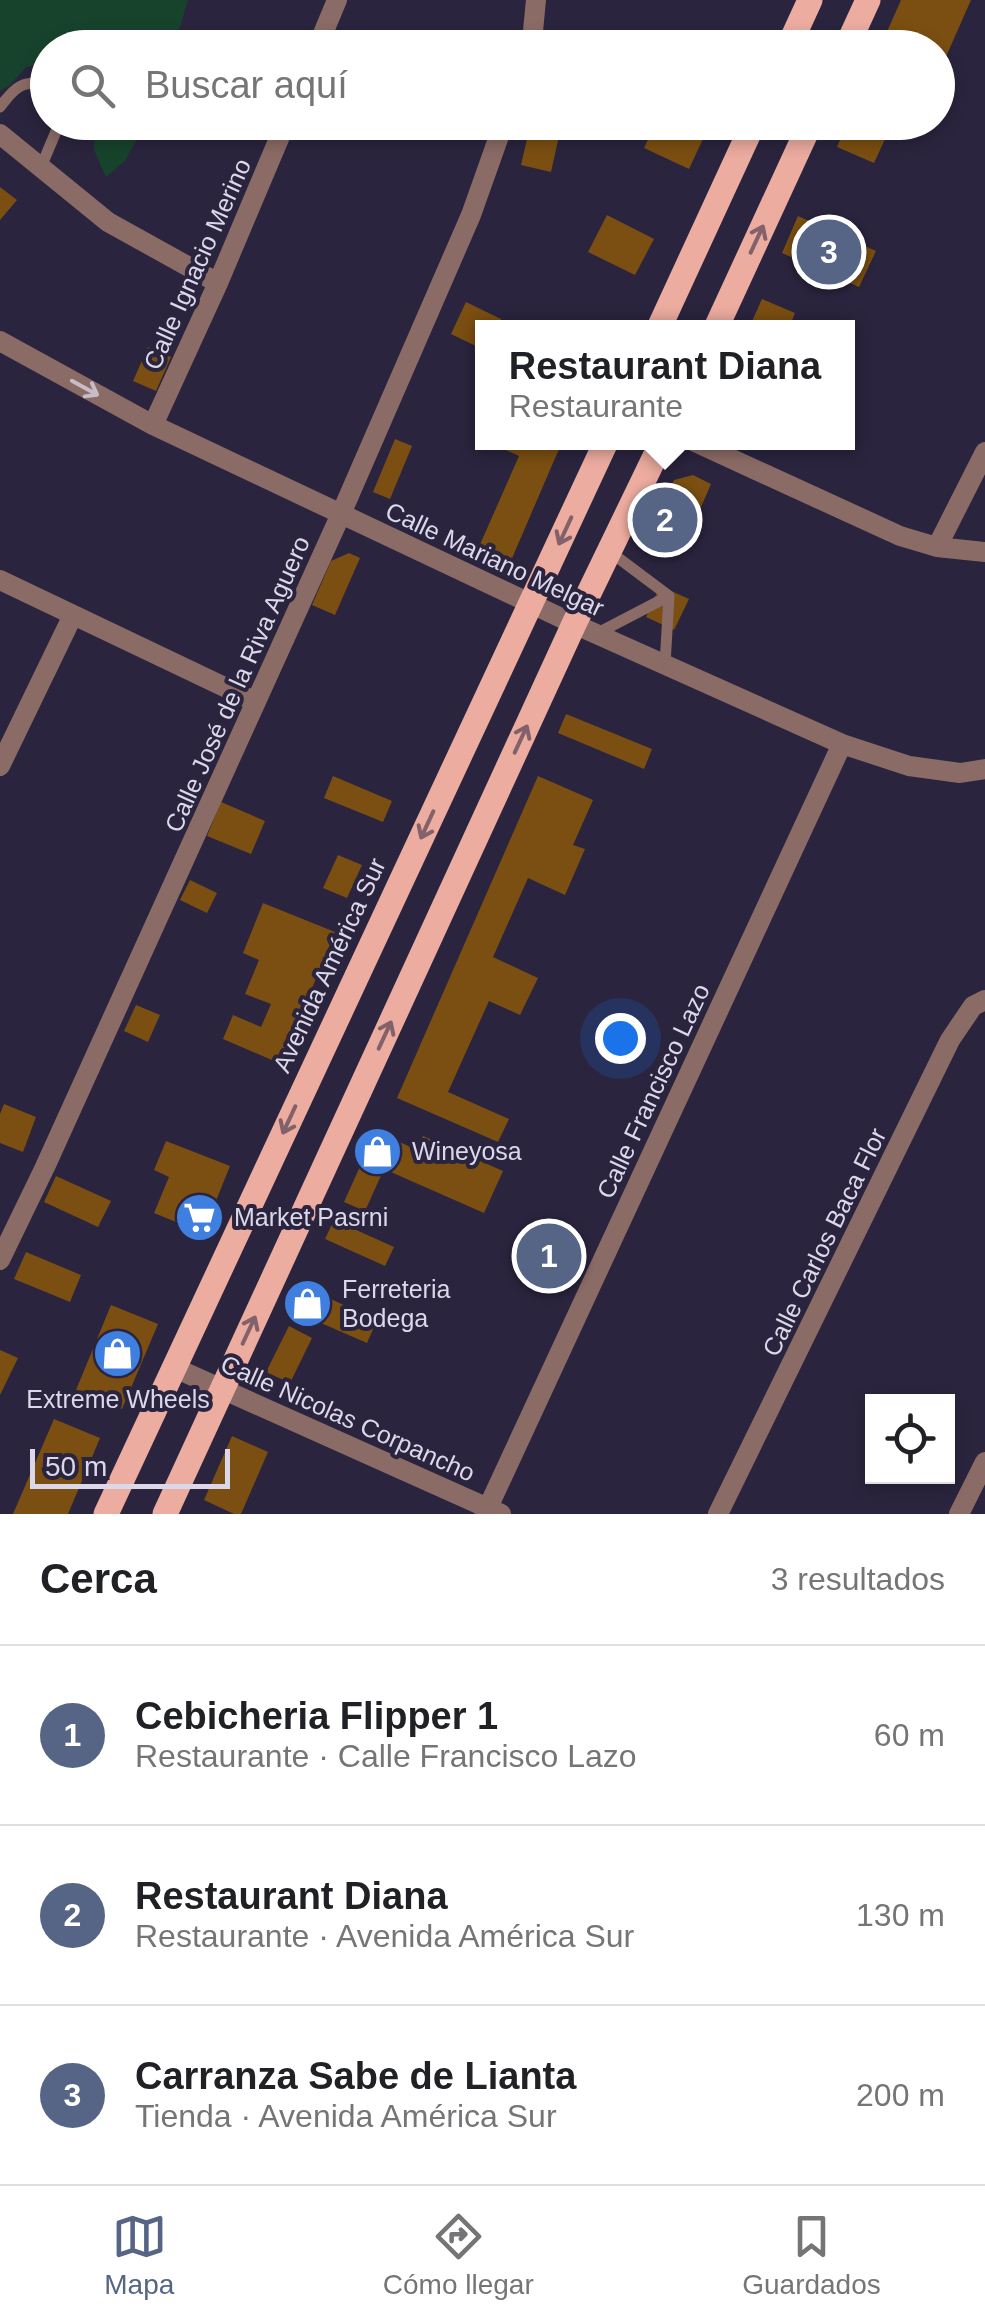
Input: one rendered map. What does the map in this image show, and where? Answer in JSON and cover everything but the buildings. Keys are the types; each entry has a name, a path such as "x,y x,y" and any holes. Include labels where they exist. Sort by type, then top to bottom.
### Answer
{"main road":[{"path":"796,30 810,0"},
{"path":"854,30 868,0"},
{"path":"663,320 746,140"},
{"path":"720,320 803,140"},
{"name":"Avenida América Sur","path":"106,1514 602,450"},
{"path":"165,1514 585,629 610,551 658,450"}],"street":[{"path":"325,30 338,0"},
{"path":"533,30 536,0"},
{"path":"0,134 108,222 218,283"},
{"name":"Calle Ignacio Merino","path":"153,425 278,140"},
{"name":"Calle José de la Riva Aguero","path":"0,1260 341,514 471,214 498,140"},
{"name":"Calle Mariano Melgar","path":"0,341 153,425 531,604 842,744 908,766 960,773 985,769"},
{"path":"712,450 900,536 937,547 985,552"},
{"path":"937,547 985,452"},
{"path":"0,580 256,702"},
{"path":"0,766 73,615"},
{"name":"Calle Francisco Lazo","path":"491,1512 842,744"},
{"name":"Calle Carlos Baca Flor","path":"718,1514 950,1040 973,1006 985,1000"},
{"name":"Calle Nicolas Corpancho","path":"174,1368 491,1512"},
{"path":"960,1514 985,1462"}],"lane":[{"path":"0,106 11,92 30,82"},
{"path":"41,166 52,140"},
{"path":"610,551 668,596"},
{"path":"585,629 668,596"},
{"path":"665,665 668,596"}],"green space":[{"path":"0,0 188,0 179,30 30,30 30,66 0,91"},
{"path":"94,140 137,140 125,161 106,177 94,150"}],"place":[{"name":"Carranza Sabe de Lianta","path":"829,252"},
{"name":"Restaurant Diana","path":"665,520"},
{"name":"Wineyosa","path":"377,1151"},
{"name":"Market Pasrni","path":"199,1217"},
{"name":"Cebicheria Flipper 1","path":"549,1256"},
{"name":"Ferreteria Bodega","path":"307,1303"},
{"name":"Extreme Wheels","path":"118,1353"}]}
